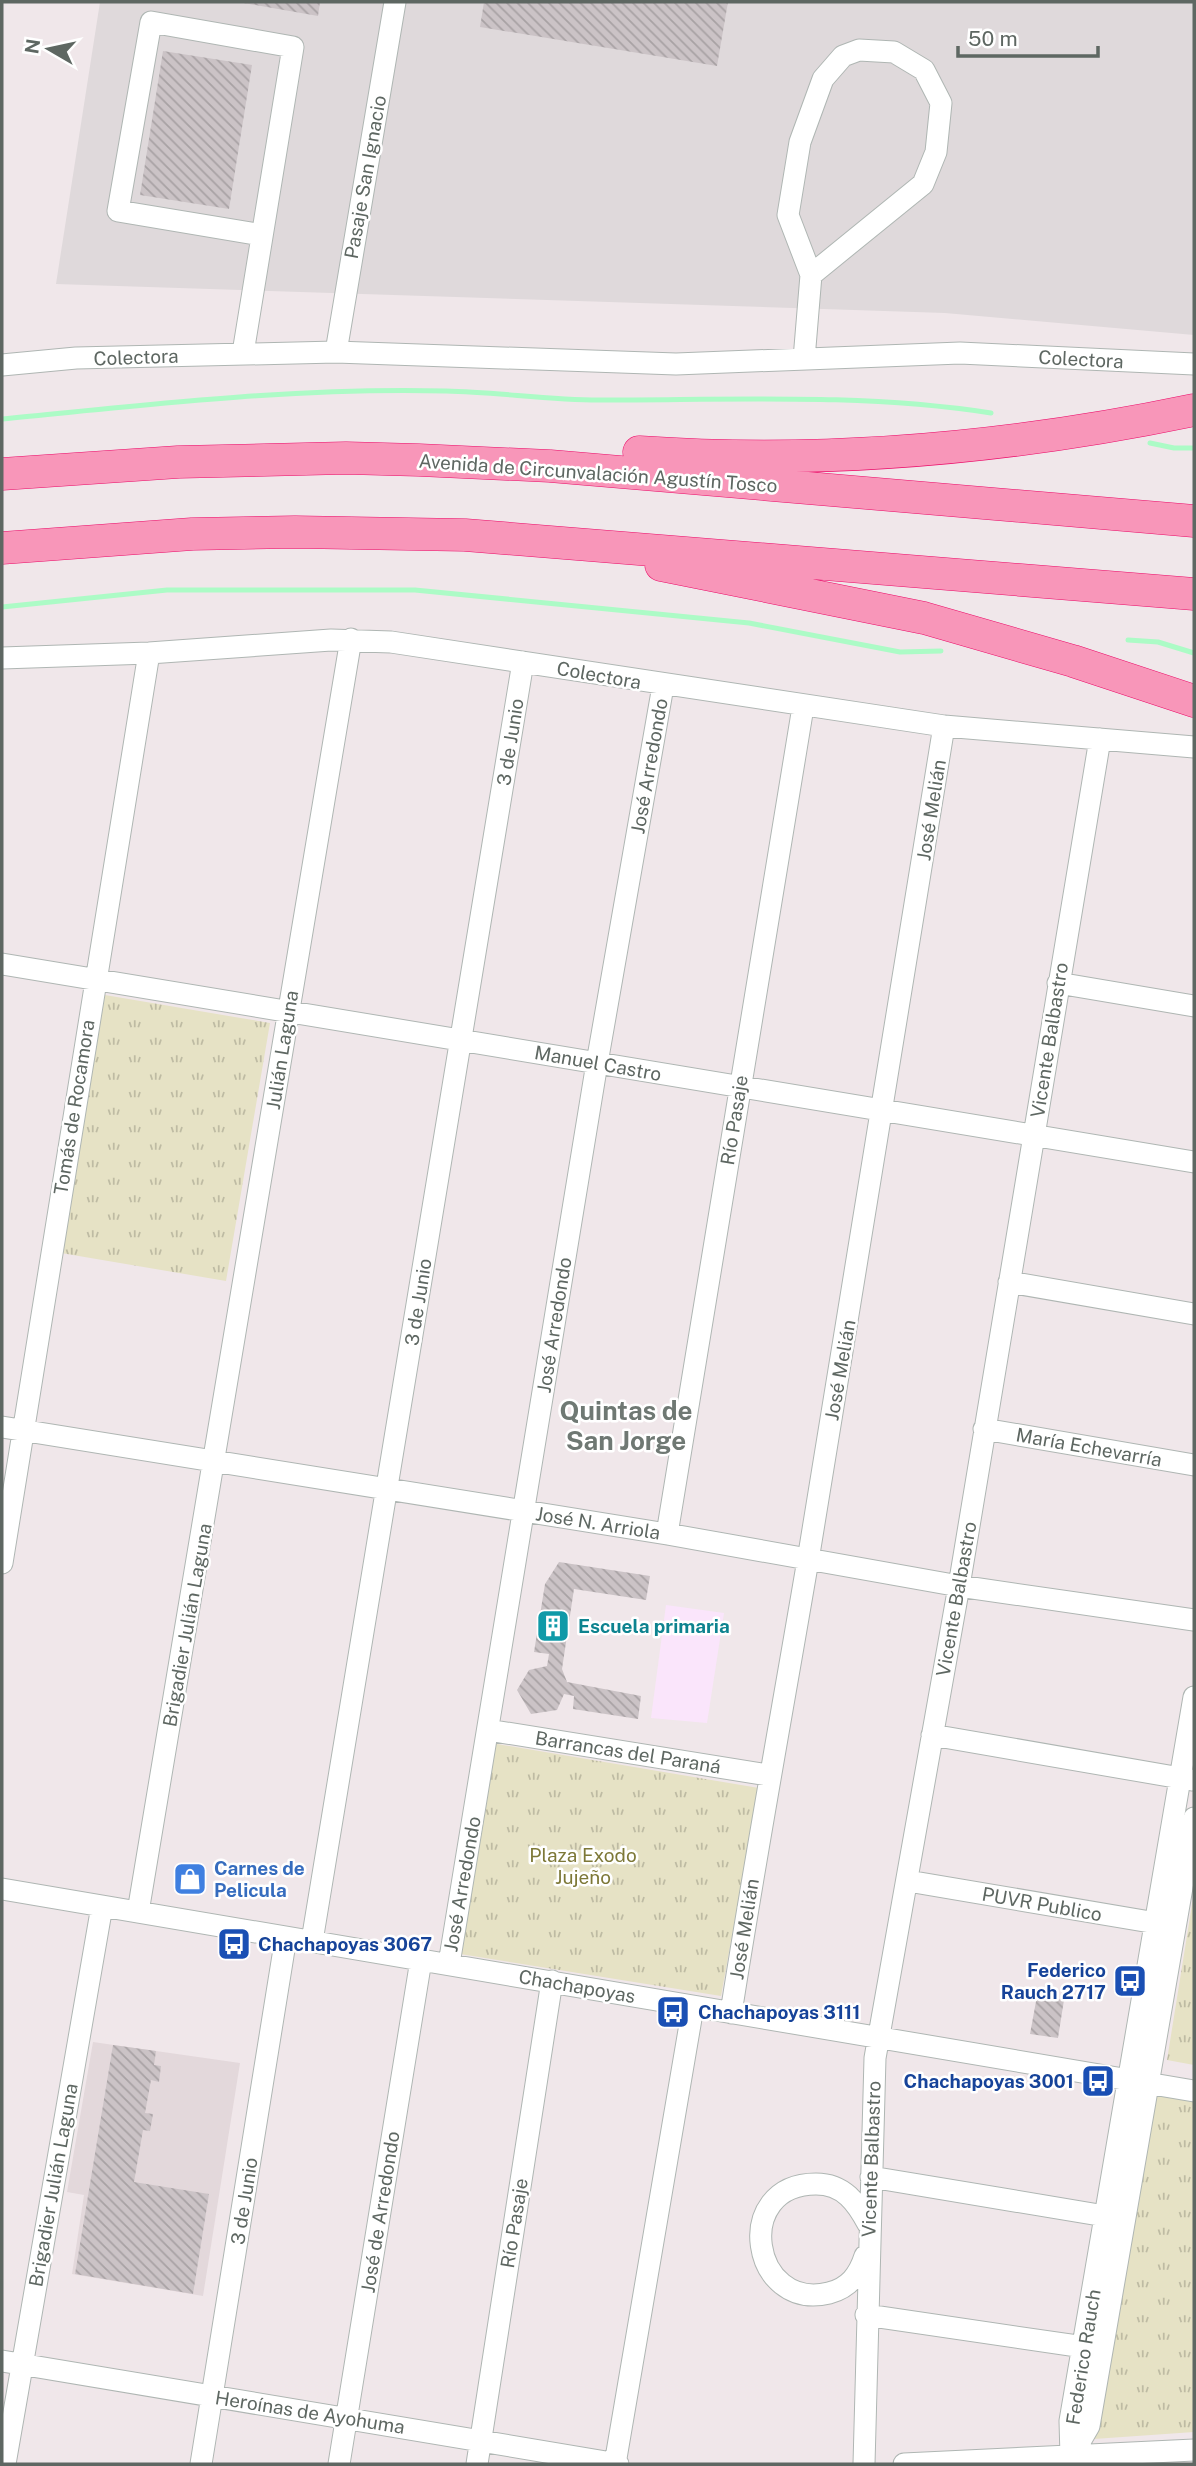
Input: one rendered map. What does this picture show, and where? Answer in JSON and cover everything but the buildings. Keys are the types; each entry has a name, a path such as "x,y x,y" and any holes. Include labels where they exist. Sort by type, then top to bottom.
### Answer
{"highway":[{"path":"243,460 340,439 486,442 679,455 834,456 1031,439 1194,410"},
{"name":"Avenida de Circunvalación Agustín Tosco","path":"2,474 243,460 346,458 550,466 1194,521"},
{"path":"2,548 192,534 295,532 465,535 1194,594"},
{"path":"565,541 697,574 761,583 924,618 1073,661 1194,701"}],"street":[{"name":"Pasaje San Ignacio","path":"335,352 395,2"},
{"path":"243,353 293,47 151,22 118,211 262,235"},
{"path":"804,359 811,275 788,215 800,142 823,79 844,56 859,50 894,52 924,70 941,103 936,152 923,184 811,275"},
{"name":"Colectora","path":"2,365 76,358 335,352 676,364 960,353 1194,364"},
{"name":"Colectora","path":"2,658 149,653 351,639 523,662 663,686 944,726 1194,747"},
{"name":"Julián Laguna","path":"215,1461 351,639"},
{"name":"Tomás de Rocamora","path":"2,1563 12,1429 95,980 149,653"},
{"name":"3 de Junio","path":"312,1941 523,662"},
{"name":"José Arredondo","path":"449,1964 597,1063 663,686"},
{"name":"Río Pasaje","path":"667,1534 803,707"},
{"name":"José Melián","path":"731,2013 768,1775 808,1558 944,726"},
{"name":"Vicente Balbastro","path":"864,2464 875,2058 959,1586 1100,739"},
{"name":"Manuel Castro","path":"2,964 1194,1162"},
{"path":"1058,983 1194,1006"},
{"path":"1009,1282 1194,1314"},
{"name":"José N. Arriola","path":"12,1429 667,1534 959,1586 1194,1620"},
{"name":"María Echevarría","path":"984,1429 1194,1465"},
{"name":"Brigadier Julián Laguna","path":"138,1912 215,1461"},
{"name":"Federico Rauch","path":"1071,2459 1089,2426 1139,2081 1166,1925 1187,1779 1194,1697"},
{"name":"Barrancas del Paraná","path":"488,1730 768,1775"},
{"path":"932,1735 1187,1779"},
{"name":"Federico Rauch","path":"1166,1925 1194,1818"},
{"name":"PUVR Publico","path":"908,1881 1166,1925"},
{"name":"Chachapoyas","path":"2,1889 1194,2091"},
{"name":"Brigadier Julián Laguna","path":"5,2464 11,2363 102,1906"},
{"name":"3 de Junio","path":"201,2464 286,1937"},
{"name":"José de Arredondo","path":"339,2464 421,1960"},
{"name":"Río Pasaje","path":"477,2464 552,1982"},
{"path":"616,2464 693,2007"},
{"name":"Federico Rauch","path":"1071,2459 1070,2421 1105,2216 1139,2081"},
{"path":"870,2177 1105,2216"},
{"path":"868,2248 860,2271 842,2288 818,2295 800,2293 773,2276 762,2253 760,2235 763,2218 771,2204 790,2190 814,2183 827,2185 849,2195 858,2204 869,2226"},
{"path":"866,2315 1084,2347"},
{"name":"Heroínas de Ayohuma","path":"11,2363 616,2464"},
{"path":"904,2464 1071,2459 1194,2449"}],"shaded area":[{"path":"100,2 1194,2 1194,335 945,313 56,284"},
{"path":"666,1605 724,1613 707,1723 651,1718"},
{"path":"93,2042 240,2063 203,2296 72,2274 84,2195 67,2192"}],"green space":[{"path":"105,995 270,1023 226,1281 61,1253"},
{"name":"Plaza Exodo Jujeño","path":"491,1743 759,1788 721,1996 460,1954"},
{"path":"1194,1892 1194,2065 1167,2060"},
{"path":"1156,2092 1194,2100 1194,2432 1094,2439"}],"waterway":[{"path":"2,419 223,398 390,390 580,400 845,400 991,413"},
{"path":"1150,443 1174,448 1194,448"},
{"path":"2,607 167,590 415,590 749,623 900,652 941,651"},
{"path":"1128,640 1158,642 1194,653"}],"place":[{"name":"Escuela primaria","path":"553,1626"},
{"name":"Carnes de Pelicula","path":"190,1879"},
{"name":"Chachapoyas 3067","path":"234,1944"},
{"name":"Federico Rauch 2717","path":"1130,1981"},
{"name":"Chachapoyas 3111","path":"673,2012"},
{"name":"Chachapoyas 3001","path":"1098,2081"}],"district":[{"name":"Quintas de San Jorge","path":"626,1425"}]}
